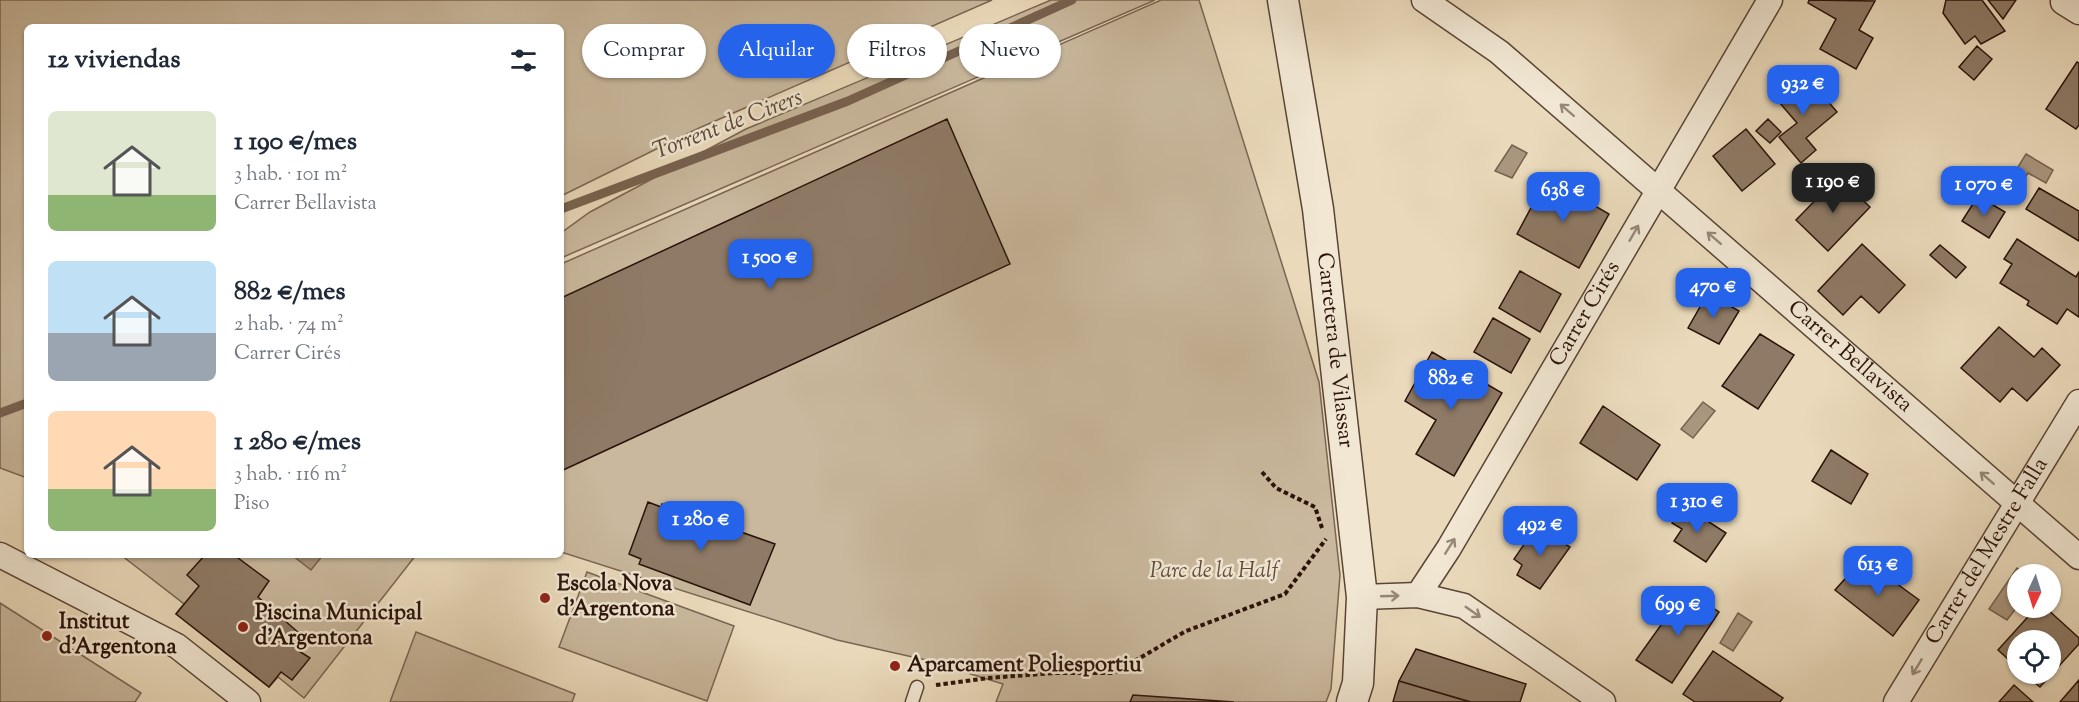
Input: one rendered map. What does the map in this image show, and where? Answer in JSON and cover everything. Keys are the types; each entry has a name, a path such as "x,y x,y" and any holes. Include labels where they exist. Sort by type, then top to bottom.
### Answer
{"street":[{"name":"Carretera de Vilassar","path":"1283,0 1318,209 1362,597 1358,683 1352,702"},
{"name":"Carrer Bellavista","path":"1424,0 1499,52 2079,557"},
{"name":"Carrer Cirés","path":"1418,595 1449,548 1770,0"},
{"name":"Carrer del Mestre Falla","path":"1896,702 2079,402"},
{"path":"0,555 177,646 248,702"},
{"path":"1362,597 1418,595 1464,606 1603,702"}],"lane":[{"path":"912,702 917,687"}],"path":[{"path":"917,687 1044,674 1114,673 1186,631 1285,594 1326,539 1315,507 1276,488 1262,472"}],"green space":[{"path":"0,0 992,0 937,24 847,24 847,63 835,69 835,24 718,24 718,78 813,78 699,128 564,195 564,24 24,24 24,477 0,468"},
{"path":"1051,0 1155,0 1061,41 1061,24 994,24"},
{"name":"Parc de la Half","path":"1161,0 1199,0 1319,382 1340,575 1331,689 1326,702 996,702 1003,684 926,660 837,640 564,553 564,263 984,78 1061,78 1061,44"},
{"path":"959,39 959,78 975,78 564,257 564,231 590,212 746,129 867,78 947,78 947,44"},
{"path":"125,558 414,558 304,698 278,677 269,687 176,614 184,604"},
{"path":"587,572 734,626 707,701 559,647"},
{"name":"Institut d'Argentona","path":"0,603 141,693 135,702 0,702"},
{"path":"416,632 575,694 572,702 390,702"}],"shaded area":[{"path":"1512,145 1527,153 1512,178 1495,171"},
{"path":"2026,154 2053,170 2046,183 2028,173 2018,189 2008,183"},
{"path":"1703,402 1715,411 1693,438 1681,429"},
{"path":"296,558 321,558 311,570"},
{"path":"2007,583 2009,618 2007,620 1989,609"},
{"path":"1738,613 1752,622 1733,651 1720,643"}],"building":[{"path":"1809,0 1875,1 1859,30 1873,38 1856,69 1820,49 1836,19 1808,3"},
{"path":"1946,0 1982,0 2005,31 1981,44 1975,36 1965,44 1943,13"},
{"path":"1988,0 2016,0 2003,19"},
{"path":"1977,46 1992,59 1974,80 1959,67"},
{"path":"2077,62 2079,63 2079,125 2076,129 2046,109"},
{"path":"1809,79 1837,112 1806,138 1816,150 1801,163 1779,137 1797,123 1773,95 1791,80 1798,89"},
{"path":"947,119 1010,264 564,470 564,297"},
{"path":"1768,119 1781,132 1770,143 1756,131"},
{"path":"1746,129 1775,164 1742,191 1713,156"},
{"path":"1838,177 1870,207 1828,251 1796,220"},
{"path":"1547,178 1609,214 1579,268 1517,234"},
{"path":"2039,188 2079,211 2079,241 2026,209"},
{"path":"1978,196 2005,212 1989,238 1962,221"},
{"path":"2017,239 2076,277 2079,272 2079,317 2067,309 2057,324 2027,305 2029,301 2000,283 2012,264 2004,259"},
{"path":"1862,244 1905,285 1879,313 1861,296 1843,315 1818,291"},
{"path":"1940,245 1966,267 1956,278 1930,255"},
{"path":"1520,271 1561,294 1540,332 1499,308"},
{"path":"1708,293 1739,311 1719,344 1688,328"},
{"path":"1493,318 1530,339 1511,373 1474,352"},
{"path":"1999,327 2034,357 2042,348 2060,365 2027,401 2012,388 2000,402 1961,368"},
{"path":"1760,334 1794,355 1758,409 1722,386"},
{"path":"1432,352 1502,393 1454,476 1416,454 1436,420 1405,401"},
{"path":"1603,406 1660,445 1637,480 1580,443"},
{"path":"1831,450 1868,474 1851,504 1812,481"},
{"path":"648,502 661,507 662,504 775,544 750,605 639,564 641,559 629,554"},
{"path":"1683,505 1726,533 1706,562 1674,541 1682,529 1672,523"},
{"path":"1536,527 1570,547 1540,589 1517,575 1522,565 1514,559"},
{"name":"Piscina Municipal d'Argentona","path":"202,558 238,558 269,581 258,597 308,641 299,651 310,658 292,680 281,672 269,687 176,614 199,586 187,575"},
{"path":"1863,559 1919,600 1893,636 1835,590"},
{"path":"1686,590 1719,612 1672,683 1636,660"},
{"path":"2027,618 2057,618 2079,638 2079,644 2061,664 2061,630 2016,630"},
{"path":"2007,640 2007,658 1998,650"},
{"path":"1416,649 1526,684 1520,702 1471,702 1399,681"},
{"path":"1713,651 1783,698 1780,702 1695,702 1683,694"},
{"path":"2079,680 2079,702 2060,702"},
{"path":"1399,681 1470,702 1393,702"},
{"path":"2014,685 2033,702 1999,702"},
{"path":"1133,695 1234,702 1130,702"}],"waterway":[{"name":"Torrent de Cirers","path":"564,208 848,101 1072,0"},
{"name":"Torrent de Cirers","path":"0,413 24,404"}],"place":[{"name":"Escola Nova d'Argentona","path":"545,598"},
{"name":"Piscina Municipal d'Argentona","path":"243,627"},
{"name":"Institut d'Argentona","path":"47,636"},
{"name":"Aparcament Poliesportiu","path":"895,666"}]}
